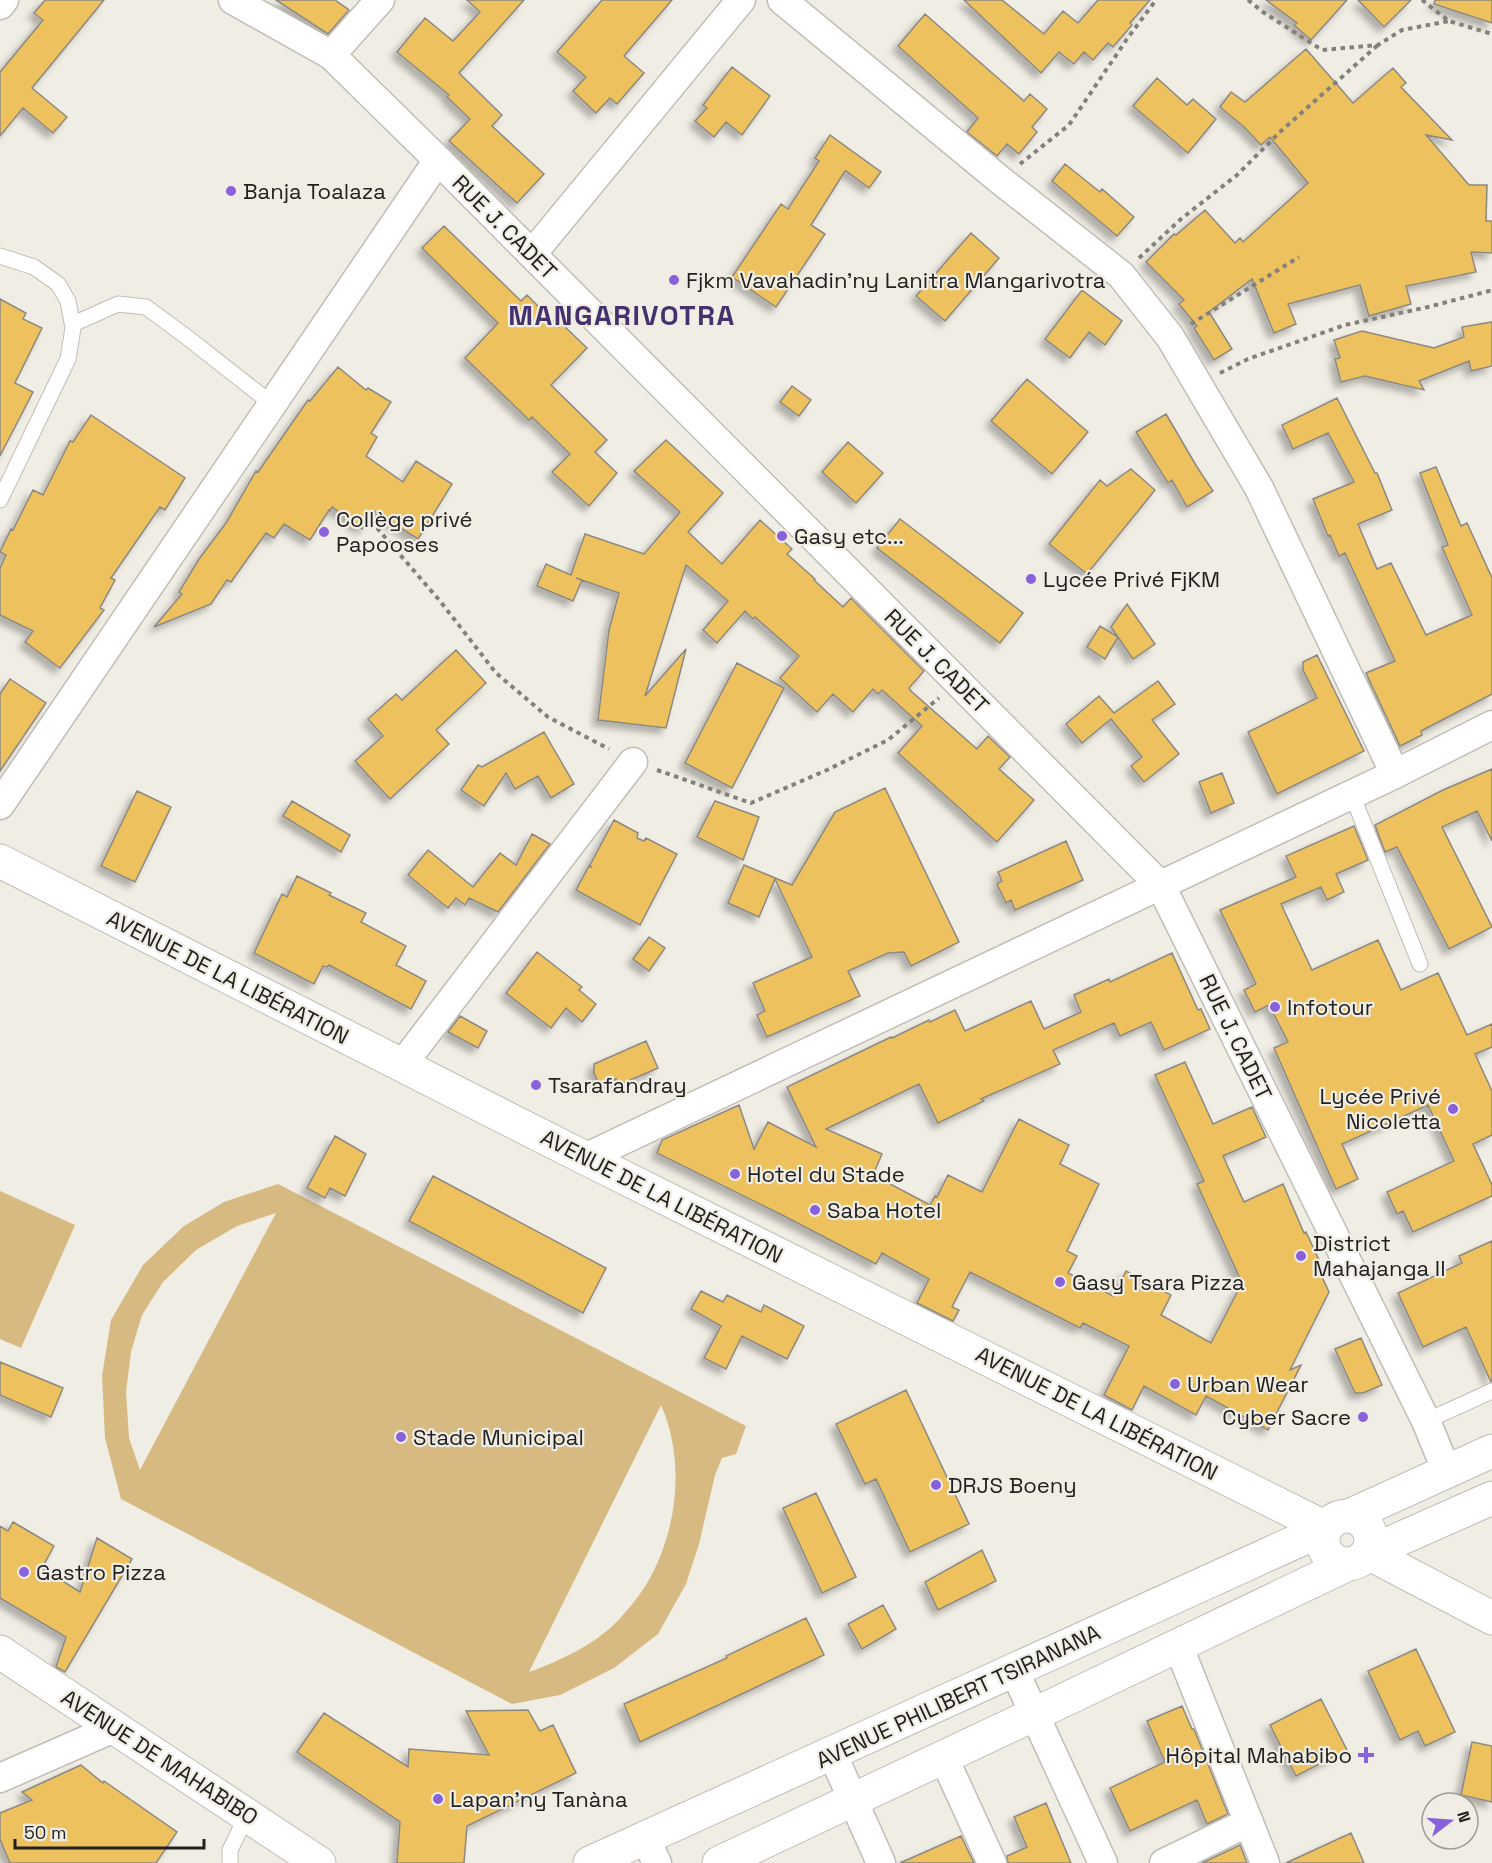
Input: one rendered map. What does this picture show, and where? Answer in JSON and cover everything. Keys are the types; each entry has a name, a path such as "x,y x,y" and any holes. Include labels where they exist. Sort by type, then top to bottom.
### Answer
{"main road":[{"name":"AVENUE DE LA LIBÉRATION","path":"0,861 585,1158 1338,1522 1358,1518 1366,1524 1371,1533 1372,1544 1357,1559"},
{"name":"AVENUE PHILIBERT TSIRANANA","path":"590,1863 651,1851 832,1753 1492,1451"},
{"path":"718,1863 760,1854 852,1801 1357,1559 1492,1498"},
{"path":"1357,1559 1492,1618"},
{"name":"AVENUE DE MAHABIBO","path":"0,1652 319,1863"}],"street":[{"path":"0,5 4,0"},
{"name":"RUE J. CADET","path":"233,0 331,55 1161,886 1426,1421 1447,1472"},
{"path":"331,55 380,0"},
{"path":"532,254 741,0"},
{"path":"782,0 1000,180 1121,275 1170,337 1259,488 1395,774"},
{"path":"0,805 438,160"},
{"path":"585,1158 1352,795 1492,725"},
{"path":"402,1065 633,762"},
{"path":"1178,1645 1265,1863"},
{"path":"1014,1670 1103,1863"},
{"path":"0,1778 114,1728"},
{"path":"832,1753 881,1863"},
{"path":"944,1758 992,1863"},
{"path":"1164,1863 1249,1822"}],"lane":[{"path":"0,256 34,267 58,284 68,301 73,324 68,359 0,500"},
{"path":"73,324 118,304 146,307 272,404"},
{"path":"1352,795 1420,964"},
{"path":"1426,1421 1492,1391"},
{"path":"230,1863 230,1850 247,1815"}],"path":[{"path":"1000,180 1069,125 1126,39 1156,0"},
{"path":"1248,0 1322,50 1378,45"},
{"path":"1422,0 1449,21 1492,34"},
{"path":"1121,275 1181,219 1237,175 1281,131 1378,45 1402,30 1449,21"},
{"path":"1170,337 1299,257"},
{"path":"1198,384 1248,359 1345,325 1492,291"},
{"path":"377,528 440,601 496,673 548,717 633,762 751,803 888,740 958,682"}],"shaded area":[{"name":"Stade Municipal","path":"278,1184 746,1426 736,1454 722,1458 715,1475 699,1544 686,1584 658,1634 614,1668 560,1695 512,1704 121,1499 105,1438 102,1376 111,1320 143,1265 184,1226 224,1202","holes":["276,1213 140,1470 129,1438 126,1392 131,1352 142,1315 163,1282 196,1250 237,1226","661,1405 669,1426 673,1448 675,1493 667,1537 650,1578 630,1607 603,1634 567,1656 529,1672"]},
{"path":"0,1191 75,1225 21,1348 0,1339"}],"building":[{"path":"45,0 104,0 32,88 67,117 53,133 23,108 0,136 0,72 43,20 34,13"},
{"path":"276,0 335,0 349,10 328,34"},
{"path":"467,0 524,0 459,73 502,115 492,126 544,174 517,203 449,141 470,119 447,97 449,95 397,52 425,18 453,41 480,12"},
{"path":"602,0 672,0 624,56 644,73 617,104 610,98 596,113 573,91 586,77 557,52"},
{"path":"964,0 1002,0 1044,34 1063,11 1078,23 1098,0 1150,0 1113,47 1108,43 1093,60 1084,52 1074,64 1059,52 1041,73"},
{"path":"1266,0 1347,0 1311,40 1294,25 1297,23"},
{"path":"1358,0 1411,0 1384,27"},
{"path":"1435,0 1492,0 1492,23 1434,4"},
{"path":"925,14 1024,101 1030,94 1047,109 1032,127 1037,132 1019,154 1007,144 997,156 967,132 978,118 898,46"},
{"path":"1306,49 1353,103 1393,68 1406,83 1401,87 1452,140 1426,135 1469,185 1487,185 1486,221 1492,221 1492,253 1471,252 1476,272 1406,286 1411,304 1369,316 1360,285 1288,304 1296,324 1274,333 1252,279 1209,312 1232,349 1214,360 1194,328 1197,326 1179,304 1184,300 1146,262 1174,234 1176,235 1205,210 1235,243 1240,238 1243,242 1308,183 1270,137 1261,145 1220,107 1231,92 1245,102"},
{"path":"732,67 770,96 742,135 726,122 714,137 695,121 707,108 703,105"},
{"path":"1157,78 1187,105 1193,99 1216,119 1188,153 1133,106"},
{"path":"830,135 881,172 869,188 845,171 811,225 825,234 776,307 732,277 781,204 788,209 819,161 815,158"},
{"path":"1065,164 1100,192 1102,189 1134,217 1117,236 1052,181"},
{"path":"444,226 521,301 527,295 559,327 562,324 587,348 551,385 607,440 595,452 617,473 589,506 552,472 570,454 532,417 529,420 465,358 498,323 422,248"},
{"path":"971,233 999,258 945,321 916,296"},
{"path":"1082,290 1122,321 1105,345 1089,332 1070,358 1045,339"},
{"path":"0,299 26,313 23,319 42,328 15,383 33,392 0,456"},
{"path":"1492,322 1492,366 1471,371 1469,361 1419,381 1424,390 1365,376 1341,382 1335,359 1340,358 1334,340 1362,331 1434,348 1464,337 1462,327"},
{"path":"338,367 366,390 368,388 391,402 371,433 377,437 366,456 403,482 416,461 452,484 418,539 374,511 362,529 332,507 310,540 284,524 274,538 266,533 231,582 227,580 211,604 154,627 182,594 179,592 199,559 226,523 256,471 258,472 308,400 310,401"},
{"path":"1027,379 1088,432 1052,474 991,421"},
{"path":"792,386 811,400 799,416 780,402"},
{"path":"1337,398 1377,473 1392,510 1358,524 1377,569 1391,563 1426,635 1472,615 1442,547 1448,545 1420,473 1436,467 1461,526 1467,523 1492,578 1492,694 1421,731 1422,735 1400,746 1366,673 1395,661 1345,553 1339,556 1313,499 1354,482 1328,433 1293,449 1282,425"},
{"path":"1166,414 1213,491 1187,507 1172,480 1168,483 1136,432"},
{"path":"91,415 185,478 165,510 160,507 111,578 115,580 100,608 104,610 60,668 25,642 33,631 0,615 0,568 6,555 0,552 33,490 43,495 70,441 73,442"},
{"path":"666,440 723,493 688,532 722,564 760,520 792,549 787,554 843,607 851,598 924,671 909,688 911,691 977,749 988,736 1010,757 999,769 1034,800 997,842 898,753 922,726 882,690 878,694 873,689 853,712 833,694 817,712 780,678 799,656 755,617 753,619 745,611 717,643 703,630 728,601 686,565 645,696 686,649 666,728 598,720 609,630 619,593 582,580 573,601 537,586 546,564 571,575 585,534 644,554 680,512 634,471"},
{"path":"848,442 883,473 856,503 822,472"},
{"path":"1131,469 1155,490 1087,574 1049,544 1100,480 1107,486"},
{"path":"900,519 1023,613 1000,643 877,548"},
{"path":"1127,604 1155,644 1133,659 1111,627"},
{"path":"1100,626 1118,637 1105,659 1087,647"},
{"path":"456,650 486,683 436,730 449,744 390,799 355,761 383,736 368,719 396,694 402,700"},
{"path":"1317,655 1364,751 1277,794 1248,732 1317,698 1303,670 1303,662"},
{"path":"737,663 784,688 732,788 685,763"},
{"path":"10,679 46,703 0,771 0,694"},
{"path":"1158,681 1175,704 1152,720 1179,754 1144,782 1131,766 1142,757 1111,719 1082,743 1066,724 1099,696 1114,713"},
{"path":"544,732 574,784 551,798 538,776 515,789 506,773 484,806 461,790 478,765 482,767"},
{"path":"1492,769 1492,841 1477,811 1442,827 1492,927 1449,949 1397,847 1385,852 1375,825 1443,790"},
{"path":"1222,773 1234,803 1211,813 1199,782"},
{"path":"885,788 959,942 911,966 904,952 888,953 848,971 860,996 767,1037 757,1015 765,1011 753,983 812,957 775,879 759,917 728,903 744,865 792,885 835,812"},
{"path":"137,791 171,807 135,882 101,866"},
{"path":"292,801 350,835 341,852 283,816"},
{"path":"715,801 759,817 743,860 697,837"},
{"path":"614,820 638,833 637,838 644,841 646,838 677,854 640,925 576,890 589,866 591,867"},
{"path":"1354,826 1368,860 1336,874 1344,892 1327,900 1321,887 1281,904 1312,970 1378,940 1401,990 1438,973 1467,1035 1492,1024 1492,1047 1475,1054 1492,1091 1492,1135 1473,1144 1492,1185 1492,1196 1413,1232 1403,1211 1397,1214 1387,1192 1454,1161 1428,1105 1342,1144 1358,1179 1336,1189 1274,1048 1288,1042 1269,1005 1255,1012 1244,990 1256,984 1220,910 1296,877 1286,856"},
{"path":"532,834 550,844 498,912 469,898 465,905 456,898 448,908 408,875 428,850 473,887 500,853 516,865"},
{"path":"1066,841 1083,880 1015,910 1011,900 1006,903 997,884 1002,881 998,872"},
{"path":"297,876 366,913 361,922 406,946 396,965 426,981 411,1009 329,965 323,966 314,984 254,953 282,894 287,897"},
{"path":"649,937 665,948 649,971 633,959"},
{"path":"537,952 582,987 579,990 596,1004 582,1022 566,1008 551,1028 506,993"},
{"path":"1172,953 1198,1010 1201,1009 1210,1029 1164,1050 1151,1022 1120,1036 1114,1023 1053,1050 1060,1064 981,1099 984,1101 938,1123 919,1084 826,1129 882,1154 873,1175 930,1205 935,1196 937,1197 948,1175 982,1192 1019,1119 1069,1145 1060,1164 1099,1184 1067,1251 1077,1256 1068,1273 1113,1296 1126,1271 1171,1295 1161,1315 1211,1343 1242,1283 1197,1184 1204,1181 1155,1075 1185,1062 1213,1124 1252,1107 1266,1137 1223,1156 1244,1202 1283,1184 1304,1233 1306,1232 1320,1262 1316,1264 1329,1292 1290,1370 1301,1365 1268,1430 1206,1396 1196,1415 1144,1386 1132,1410 1104,1395 1129,1346 1083,1323 1080,1328 970,1272 952,1307 959,1310 953,1321 917,1303 929,1279 882,1253 876,1264 657,1153 662,1140 739,1105 754,1149 768,1122 816,1147 787,1087 891,1037 955,1010 965,1031 1031,1001 1044,1029 1081,1012 1074,995 1109,979 1110,982"},
{"path":"460,1016 487,1031 478,1048 448,1032"},
{"path":"646,1041 658,1068 619,1085 616,1079 600,1086 594,1073 594,1064"},
{"path":"335,1136 366,1154 345,1196 330,1188 325,1198 307,1188"},
{"path":"433,1176 606,1268 583,1313 409,1221"},
{"path":"1492,1241 1491,1382 1466,1327 1423,1347 1398,1293 1462,1263 1459,1256"},
{"path":"701,1291 723,1302 727,1295 761,1312 764,1305 804,1326 787,1359 742,1336 726,1369 704,1358 721,1326 691,1309"},
{"path":"1361,1338 1382,1385 1363,1393 1355,1393 1335,1349"},
{"path":"0,1362 63,1388 51,1417 0,1395"},
{"path":"906,1390 969,1524 910,1552 876,1479 865,1484 836,1424"},
{"path":"816,1493 856,1577 822,1593 783,1508"},
{"path":"13,1522 54,1546 42,1568 80,1592 97,1538 132,1559 65,1672 56,1667 66,1637 0,1598 0,1526 8,1531"},
{"path":"982,1550 996,1581 938,1610 925,1582"},
{"path":"883,1605 896,1629 862,1649 848,1624"},
{"path":"806,1618 824,1655 640,1742 624,1704 727,1658 726,1656"},
{"path":"1416,1649 1455,1732 1425,1746 1418,1731 1400,1740 1368,1671"},
{"path":"1321,1699 1347,1750 1296,1776 1270,1725"},
{"path":"1182,1706 1194,1729 1228,1814 1207,1824 1197,1800 1130,1831 1110,1788 1165,1762 1147,1721"},
{"path":"528,1710 540,1731 553,1725 576,1773 467,1826 464,1863 397,1863 400,1822 297,1752 324,1713 408,1767 409,1749 489,1755 466,1711"},
{"path":"1472,1742 1492,1746 1492,1802 1480,1799 1480,1791 1462,1791"},
{"path":"81,1765 103,1783 104,1781 177,1832 156,1863 10,1863 0,1839 0,1813 32,1800 22,1792"},
{"path":"1046,1803 1071,1863 1008,1863 1007,1856 1027,1847 1014,1817"},
{"path":"1351,1833 1364,1863 1286,1863"},
{"path":"961,1836 974,1863 900,1863"},
{"path":"1240,1845 1247,1863 1202,1863"}],"place":[{"name":"Banja Toalaza","path":"231,191"},
{"name":"Fjkm Vavahadin'ny Lanitra Mangarivotra","path":"674,280"},
{"name":"Collège privé Papooses","path":"324,532"},
{"name":"Gasy etc...","path":"782,536"},
{"name":"Lycée Privé FjKM","path":"1031,579"},
{"name":"Infotour","path":"1275,1007"},
{"name":"Tsarafandray","path":"536,1085"},
{"name":"Lycée Privé Nicoletta","path":"1453,1109"},
{"name":"Hotel du Stade","path":"735,1174"},
{"name":"Saba Hotel","path":"815,1210"},
{"name":"District Mahajanga II","path":"1301,1256"},
{"name":"Gasy Tsara Pizza","path":"1060,1282"},
{"name":"Urban Wear","path":"1175,1384"},
{"name":"Cyber Sacre","path":"1363,1417"},
{"name":"Stade Municipal","path":"401,1437"},
{"name":"DRJS Boeny","path":"936,1485"},
{"name":"Gastro Pizza","path":"24,1572"},
{"name":"Hôpital Mahabibo","path":"1366,1755"},
{"name":"Lapan'ny Tanàna","path":"438,1799"}],"district":[{"name":"MANGARIVOTRA","path":"622,315"}]}
